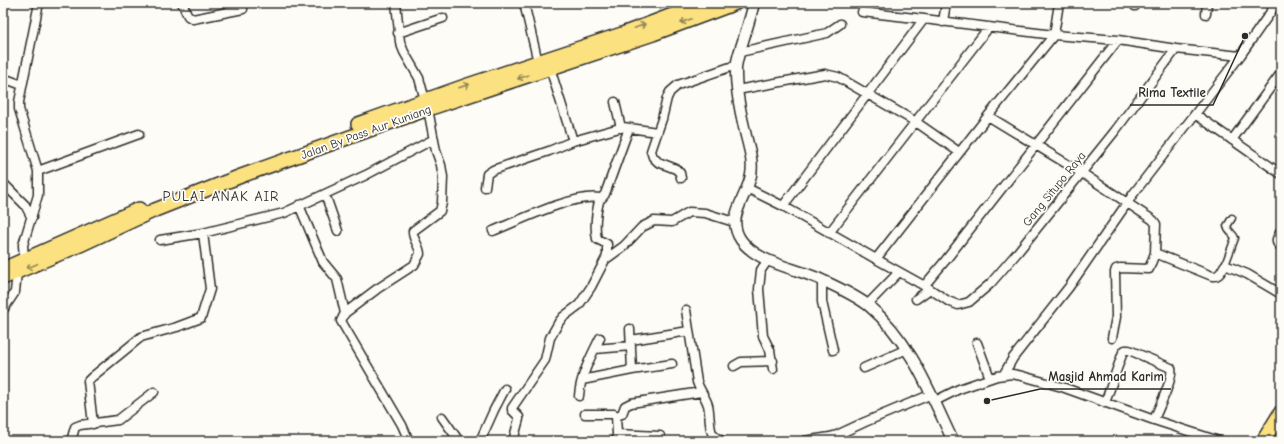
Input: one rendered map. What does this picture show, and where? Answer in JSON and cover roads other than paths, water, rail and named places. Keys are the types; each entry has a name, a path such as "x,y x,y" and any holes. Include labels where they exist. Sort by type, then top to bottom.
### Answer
{"highway":[{"name":"Jalan By Pass Aur Kuniang","path":"3,278 17,273 197,184 327,137 432,103 550,68 704,3"},
{"name":"Jalan By Pass Aur Kuniang","path":"432,103 538,62 623,38 653,34 736,3"},
{"name":"Jalan By Pass Aur Kuniang","path":"3,269 64,243 111,226"},
{"path":"1263,441 1281,412"}],"street":[{"path":"24,259 23,245 38,195 38,171 19,108 20,93 39,3"},
{"path":"182,3 188,16 194,19 243,9"},
{"path":"396,3 398,33 404,52 432,103 434,139 443,177 442,203 440,211 413,231 413,236 420,250 418,260 414,265 377,289 345,313 342,318 343,325 402,425 409,441"},
{"path":"524,3 538,62"},
{"path":"754,3 736,65 737,90 752,165 747,188 736,213 734,222 736,231 741,240 757,255 822,280 867,305 891,328 907,349 934,398 953,441"},
{"path":"943,22 946,3"},
{"path":"876,259 959,152 1054,35 1059,3"},
{"path":"1206,14 1208,3"},
{"path":"1004,374 1013,358 1069,288 1128,203 1240,56 1277,3"},
{"path":"862,12 989,28 1118,40 1176,49 1240,56"},
{"path":"398,33 443,18"},
{"path":"782,206 924,19"},
{"path":"740,52 827,33 840,24"},
{"path":"829,233 989,28"},
{"path":"916,299 927,288 1118,40"},
{"name":"Gang Situpo Raya","path":"747,188 812,222 948,301 958,305 969,302 990,284 1082,173 1176,49"},
{"path":"681,178 680,173 676,169 658,162 652,154 652,148 666,98 678,84 736,65"},
{"path":"550,68 573,141"},
{"path":"1232,140 1281,73"},
{"path":"737,90 825,74 838,77 916,122 959,152"},
{"path":"3,78 22,85"},
{"path":"493,231 560,204 590,197 602,198 605,194 625,128 616,102"},
{"path":"1195,114 1281,174"},
{"path":"988,116 1082,173 1128,203 1156,224 1155,253 1149,269 1116,269 1116,317 1112,338"},
{"path":"485,187 487,174 493,170 549,151 573,141 625,128 657,132"},
{"path":"38,171 139,134"},
{"path":"160,240 203,233 280,214 373,172 434,139"},
{"path":"5,186 25,205 32,218"},
{"path":"325,194 338,231"},
{"path":"513,441 519,419 512,410 514,404 545,360 552,332 563,317 583,300 606,259 608,253 607,244 598,241 596,235 595,223 600,198"},
{"path":"299,205 323,262 337,279 345,313"},
{"path":"606,259 624,246 642,227 654,221 672,222 689,212 705,213 734,222"},
{"path":"1155,253 1212,276 1219,275 1225,265 1235,238 1234,235 1228,230 1227,226 1232,218"},
{"path":"1281,232 1276,240 1277,244 1281,247"},
{"path":"93,424 88,381 92,377 141,338 177,328 201,318 210,289 203,233"},
{"path":"734,366 741,362 773,365 770,350 763,336 759,289 761,270 768,260"},
{"path":"1225,265 1247,274 1281,294"},
{"path":"867,305 899,272"},
{"path":"3,310 13,297 17,287 17,273"},
{"path":"822,280 822,302 833,350"},
{"path":"686,310 697,382 708,405 712,433 715,437 722,441"},
{"path":"630,329 632,370"},
{"path":"595,349 689,331"},
{"path":"579,396 579,388 600,338"},
{"path":"977,343 990,378"},
{"path":"864,368 907,349"},
{"path":"1105,403 1123,352 1125,350 1129,350 1171,368 1172,372 1168,386 1154,420"},
{"path":"582,380 672,364"},
{"path":"804,441 822,440 837,435 934,398 1004,374 1022,376 1062,387 1154,420 1219,441"},
{"path":"480,441 505,389"},
{"path":"71,441 75,427 118,420 154,392"},
{"path":"585,414 614,414 616,416 622,414 625,406 631,404 701,392"},
{"path":"616,416 616,438 660,436"},
{"path":"442,417 459,441"}],"place":[{"name":"Rima Textile","path":"1245,36"},
{"name":"Masjid Ahmad Karim","path":"987,401"}],"district":[{"name":"PULAI ANAK AIR","path":"221,196"}]}
